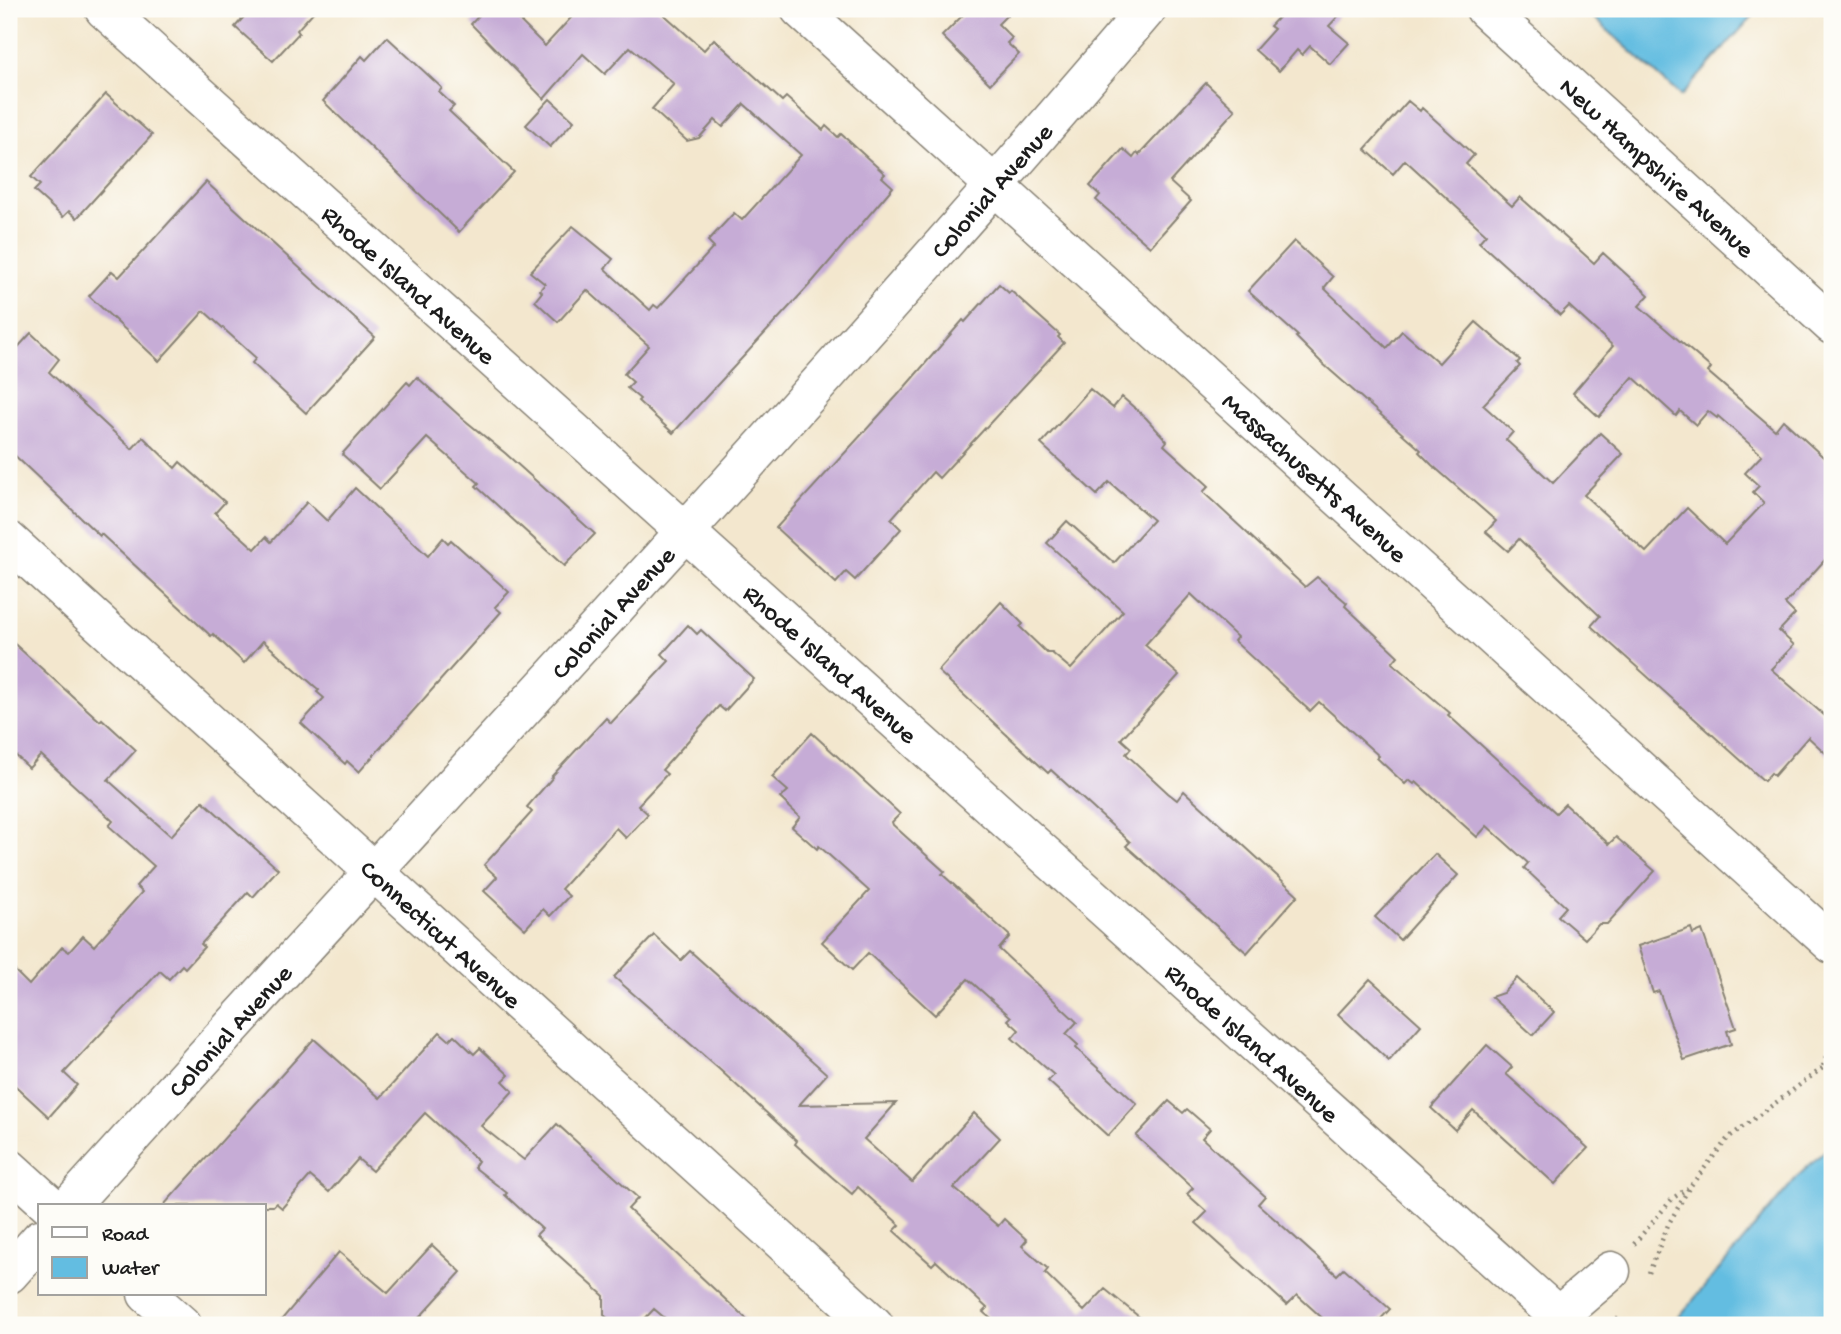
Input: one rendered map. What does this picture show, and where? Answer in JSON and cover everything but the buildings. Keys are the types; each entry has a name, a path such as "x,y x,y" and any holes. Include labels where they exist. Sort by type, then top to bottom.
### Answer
{"street":[{"name":"Rhode Island Avenue","path":"104,9 687,531 1554,1321 1611,1271"},
{"name":"Massachusetts Avenue","path":"800,9 1832,944"},
{"name":"Colonial Avenue","path":"71,1204 687,531 996,187 1147,9"},
{"name":"New Hampshire Avenue","path":"1485,9 1832,325"},
{"name":"Connecticut Avenue","path":"9,541 874,1325"},
{"path":"9,1168 49,1204"},
{"path":"9,1274 38,1241"},
{"path":"149,1296 182,1325"}],"path":[{"path":"1823,1067 1832,1039"},
{"path":"1648,1275 1668,1225 1689,1188 1728,1138 1832,1061"},
{"path":"1611,1271 1673,1198 1689,1188"},
{"path":"1613,1325 1628,1306"}],"water":[{"path":"1584,9 1759,9 1681,96"},
{"path":"1832,1144 1832,1325 1672,1325 1798,1176"}]}
